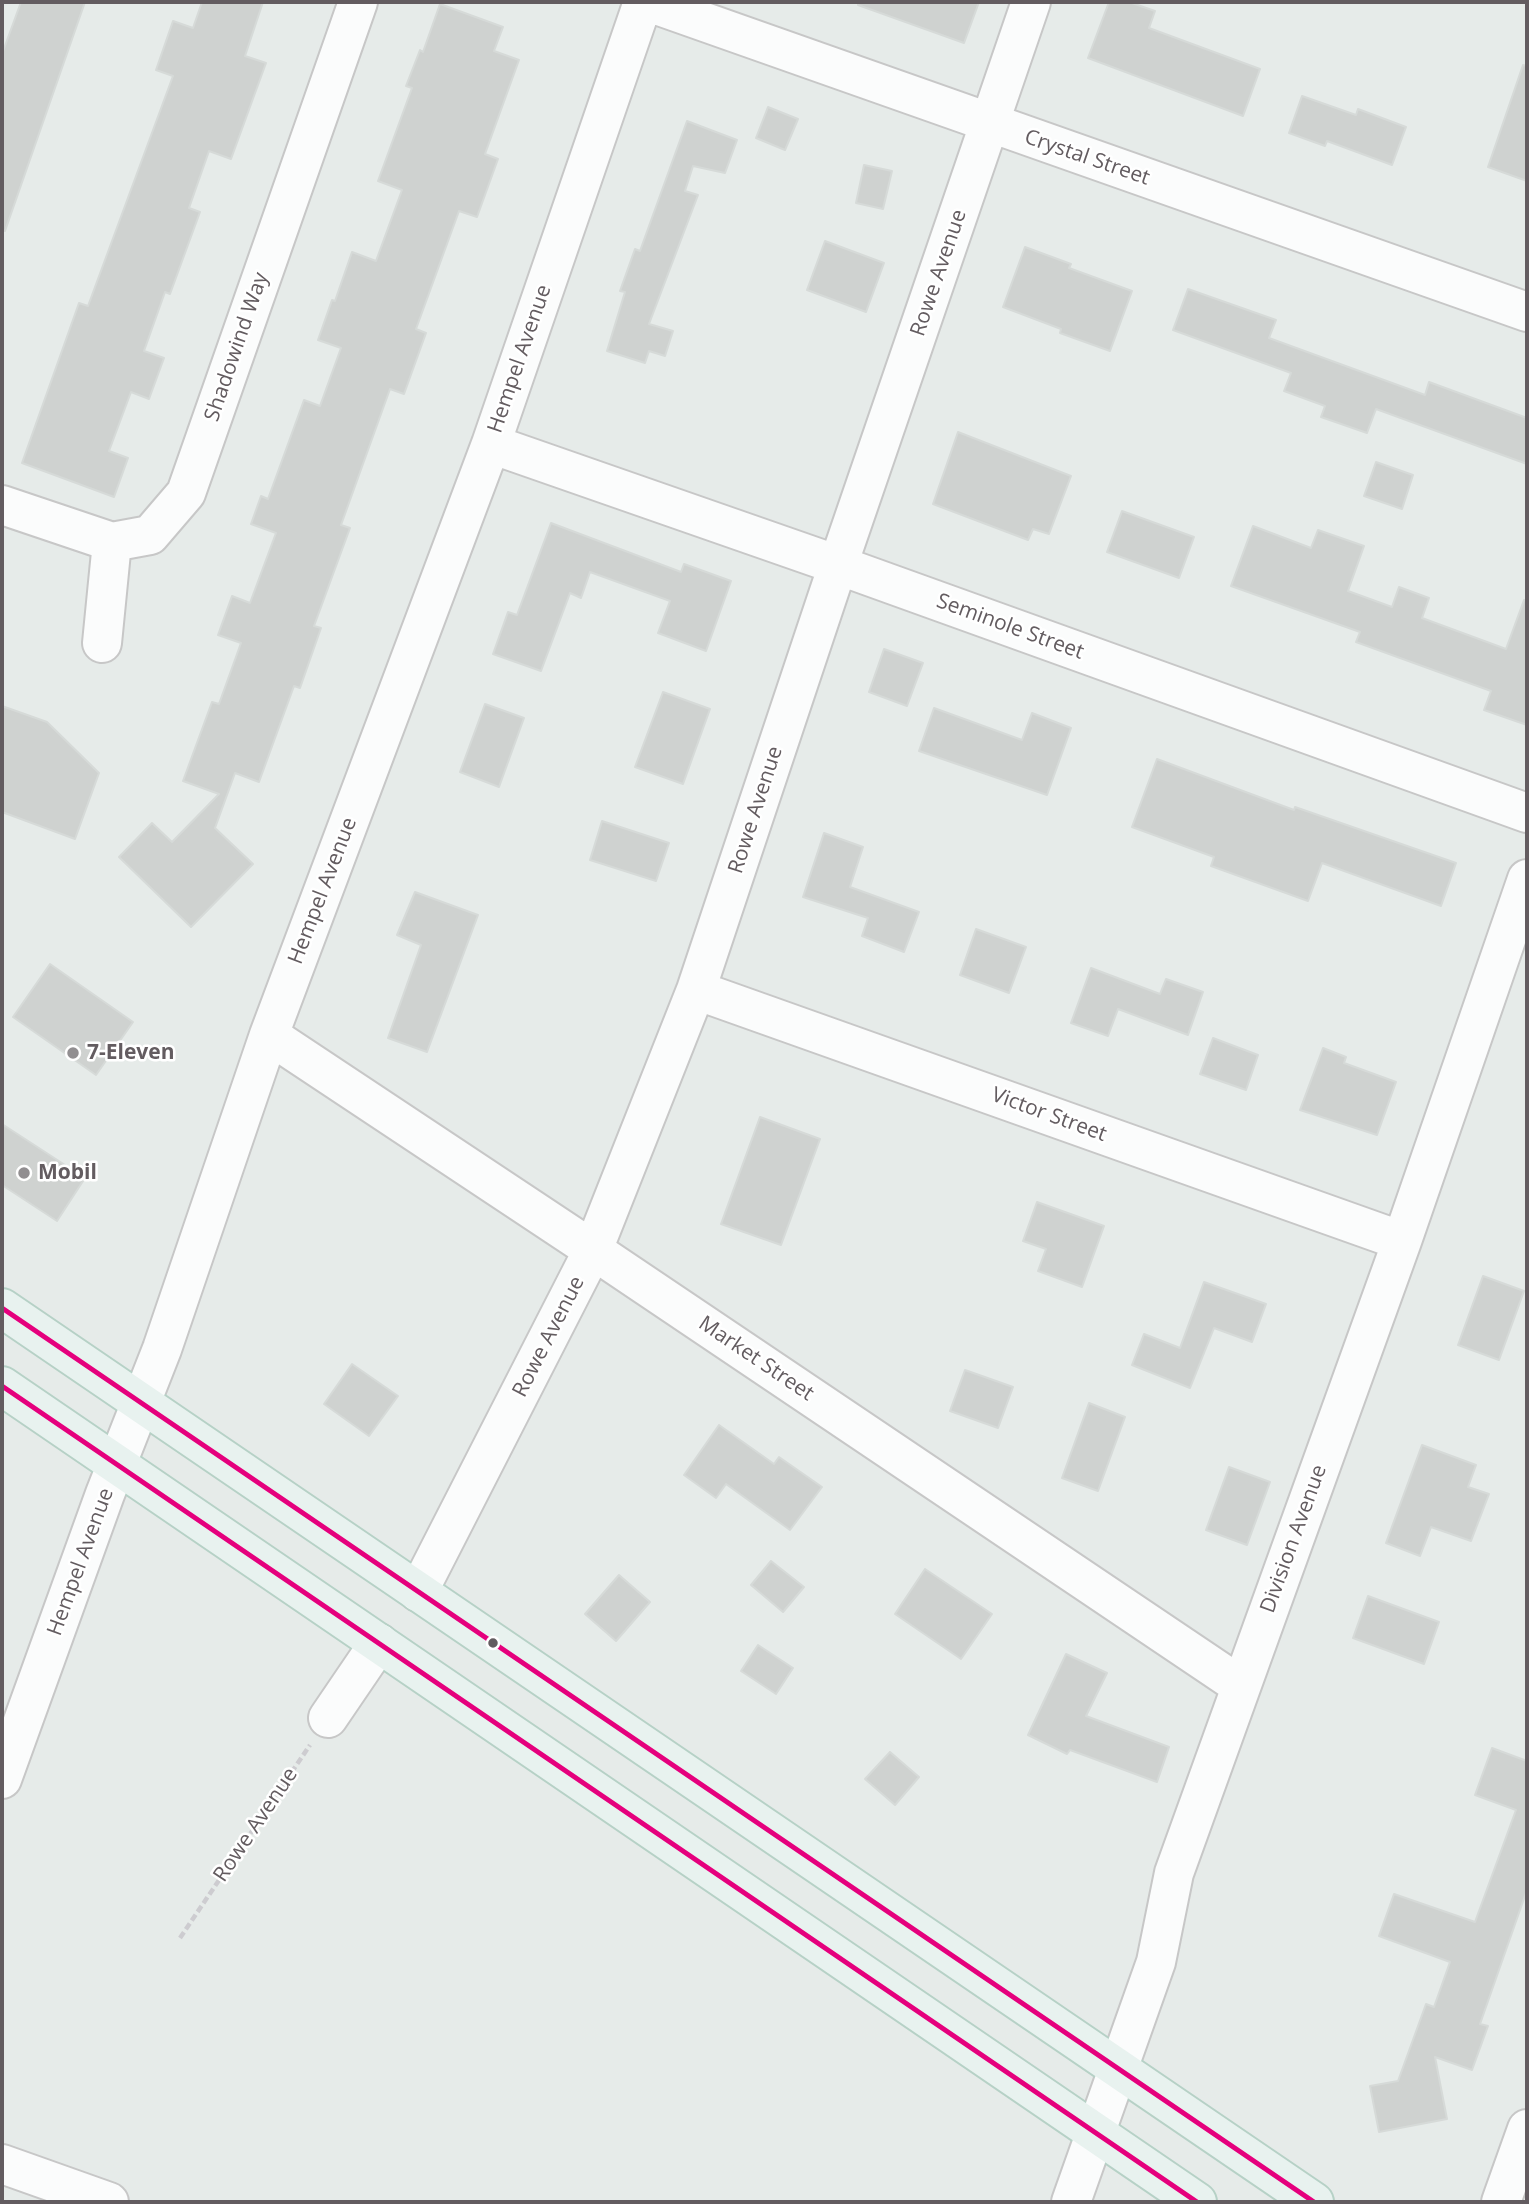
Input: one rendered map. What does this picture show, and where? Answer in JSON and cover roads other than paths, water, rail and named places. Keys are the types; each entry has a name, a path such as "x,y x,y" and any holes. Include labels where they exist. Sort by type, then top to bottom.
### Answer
{"main road":[{"path":"2,1308 1314,2202"},
{"path":"2,1386 1197,2202"}],"street":[{"name":"Shadowind Way","path":"2,505 112,542 150,535 186,493 358,2"},
{"name":"Hempel Avenue","path":"2,1779 142,1404 269,1035 491,444 643,2"},
{"name":"Crystal Street","path":"648,2 1527,312"},
{"name":"Rowe Avenue","path":"418,1592 593,1250 696,990 1031,2"},
{"name":"Seminole Street","path":"491,444 838,565 1527,813"},
{"path":"102,643 112,542"},
{"name":"Division Avenue","path":"1071,2202 1156,1962 1174,1873 1402,1241 1527,879"},
{"name":"Victor Street","path":"696,990 1402,1241"},
{"name":"Market Street","path":"269,1035 1241,1686"},
{"path":"328,1718 379,1643"},
{"path":"1501,2202 1527,2129"},
{"path":"2,2164 109,2202"}],"place":[{"name":"7-Eleven","path":"73,1053"},
{"name":"Mobil","path":"24,1173"}]}
